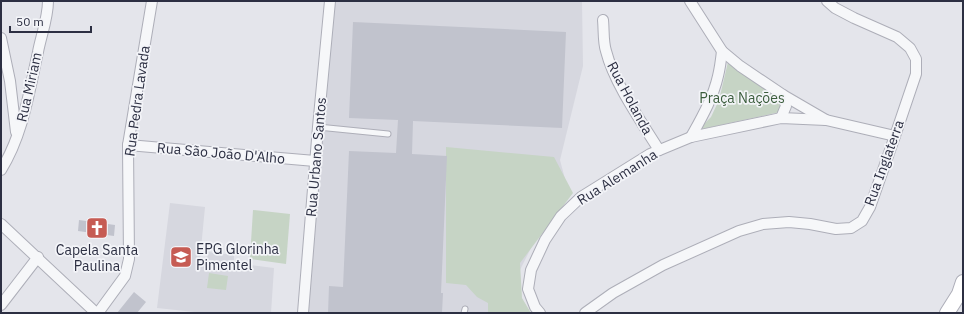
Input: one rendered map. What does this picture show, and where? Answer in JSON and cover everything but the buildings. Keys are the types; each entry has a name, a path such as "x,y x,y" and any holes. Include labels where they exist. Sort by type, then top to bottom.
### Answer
{"street":[{"name":"Rua Miriam","path":"1,170 17,138 30,91 48,1"},
{"name":"Rua Pedra Lavada","path":"97,313 125,276 129,260 128,145 152,1"},
{"name":"Rua Urbano Santos","path":"303,313 330,1"},
{"path":"690,1 722,51 740,66 783,95 826,120 895,136"},
{"name":"Rua Inglaterra","path":"585,313 613,293 663,266 739,231 763,224 789,222 836,229 851,228 862,221 870,206 916,74 916,59 910,48 897,37 854,18 835,8 827,1"},
{"name":"Rua Holanda","path":"603,20 605,50 610,66 659,150"},
{"path":"1,38 10,81 17,138"},
{"path":"691,137 705,112 713,93 718,76 722,51"},
{"path":"781,118 786,106 783,95"},
{"name":"Rua Alemanha","path":"540,313 535,307 528,289 531,270 545,240 561,216 581,197 659,150 691,137 781,118 826,120"},
{"name":"Rua São João D'Alho","path":"128,145 315,161"},
{"path":"1,224 97,313"},
{"path":"1,306 38,257"},
{"path":"949,312 959,294 963,282"}],"lane":[{"path":"318,127 388,134"}],"shaded area":[{"path":"329,1 582,1 583,66 560,160 569,194 548,214 516,278 523,313 303,313"},
{"name":"EPG Glorinha Pimentel","path":"170,203 205,207 200,259 207,260 208,252 234,255 234,263 274,268 271,313 204,313 157,308"}],"green space":[{"name":"Praça Nações","path":"728,62 774,93 780,101 780,112 698,130 711,117 719,100"},
{"path":"446,147 554,157 573,193 520,263 522,298 531,313 488,313 488,303 477,297 466,285 446,283"},
{"path":"253,210 290,214 286,264 250,259"},
{"path":"209,273 228,276 226,290 207,288"}],"place":[{"name":"Capela Santa Paulina","path":"97,228"},
{"name":"EPG Glorinha Pimentel","path":"181,257"}]}
